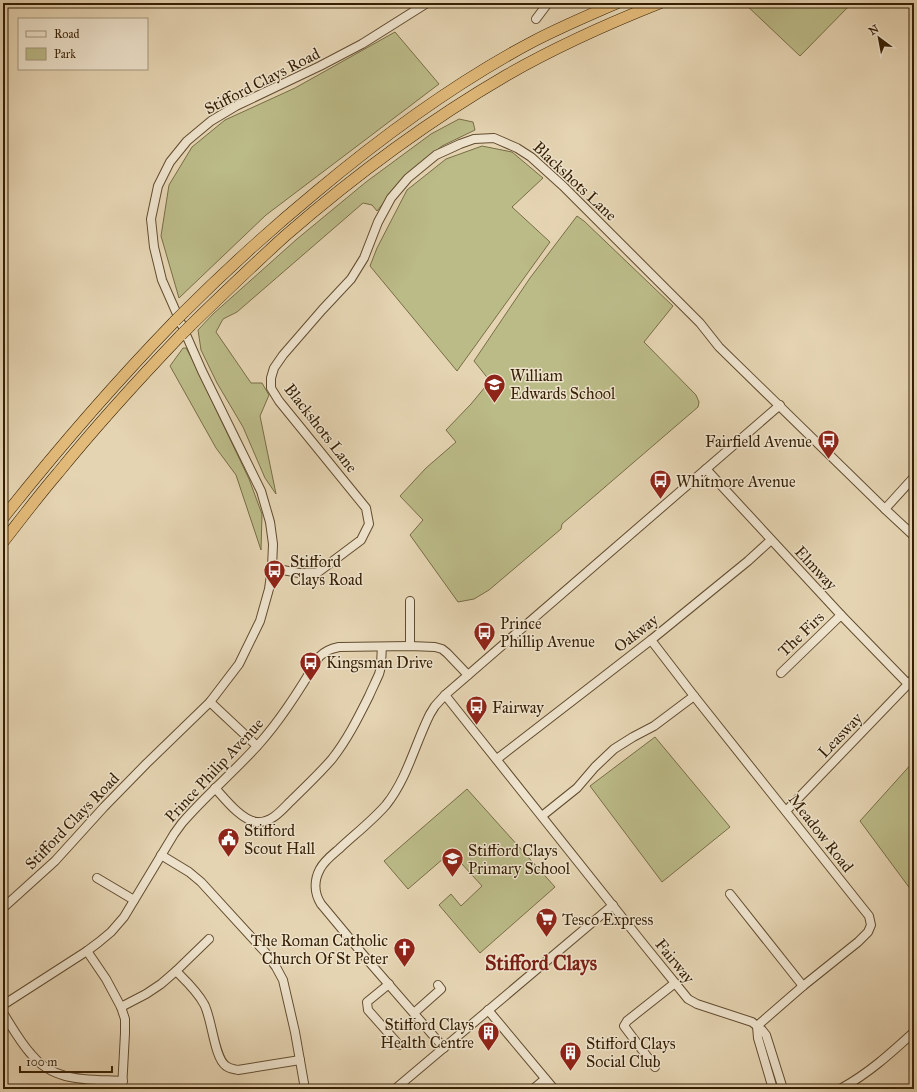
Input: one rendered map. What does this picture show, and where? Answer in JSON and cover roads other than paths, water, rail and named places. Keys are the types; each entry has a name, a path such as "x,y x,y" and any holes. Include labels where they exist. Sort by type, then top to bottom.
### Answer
{"highway":[{"path":"3,518 48,462 143,354 227,271 284,219 342,170 401,124 476,74 564,26 617,3"},
{"path":"3,542 56,474 91,433 181,335 286,236 344,187 412,136 508,74 571,41 660,3"}],"street":[{"name":"Stifford Clays Road","path":"3,908 55,862 146,763 210,702 239,664 260,621 269,589 273,544 270,522 261,491 202,371 162,280 154,247 151,219 158,186 170,162 187,141 211,121 236,106 362,44 428,3"},
{"path":"536,19 548,3"},
{"name":"Blackshots Lane","path":"272,568 299,573 318,573 361,540 369,524 366,508 279,401 272,388 274,368 288,349 351,279 364,258 378,222 391,198 408,178 436,155 474,139 486,138 494,138 517,148 531,157 563,186 700,323 719,346 914,536"},
{"path":"444,1048 321,904 317,894 316,880 320,868 392,798 402,779 430,714 445,695 780,405"},
{"name":"Elmway","path":"706,469 841,615 911,681"},
{"path":"885,509 914,477"},
{"name":"Oakway","path":"497,759 651,640 748,561 771,540"},
{"path":"410,601 410,646"},
{"name":"The Firs","path":"781,673 841,615"},
{"name":"Meadow Road","path":"651,640 868,916 871,925 868,932 858,942 803,986 757,1026"},
{"name":"Prince Philip Avenue","path":"3,1005 87,951 111,932 124,917 182,823 257,746 280,718 323,653 339,647 434,647 442,649 452,657 468,675"},
{"path":"215,788 242,815 250,820 255,822 266,821 276,815 320,772 344,744 379,673 382,647"},
{"name":"Leasway","path":"786,811 911,681"},
{"name":"Fairway","path":"445,695 688,999 697,1004 748,1021 757,1026"},
{"path":"542,816 577,788 595,767 614,749 654,726 694,696"},
{"path":"210,702 257,746"},
{"path":"161,855 189,872 201,882 265,952 276,967 286,991 305,1089"},
{"path":"97,878 134,900"},
{"path":"730,894 803,986"},
{"path":"395,1089 613,905"},
{"path":"121,1006 146,994 161,984 209,939"},
{"path":"3,1013 30,1054 45,1068 54,1073 72,1078 122,1085 125,1019 121,1006 106,979 87,951"},
{"path":"176,971 193,988 204,1003 218,1054 221,1062 226,1066 238,1070 300,1060"},
{"path":"655,1067 624,1026 626,1021 675,983"},
{"path":"389,984 368,1002 368,1010 399,1045"},
{"path":"414,1013 441,989 438,985"},
{"path":"488,1010 554,1089"},
{"path":"757,1026 758,1038 773,1089"},
{"path":"757,1026 766,1035 783,1089"},
{"path":"840,1089 851,1083 886,1057 914,1032"},
{"path":"533,1089 545,1079"}],"place":[{"name":"William Edwards School","path":"495,404"},
{"name":"Fairfield Avenue","path":"828,460"},
{"name":"Whitmore Avenue","path":"660,500"},
{"name":"Stifford Clays Road","path":"274,590"},
{"name":"Prince Phillip Avenue","path":"485,652"},
{"name":"Kingsman Drive","path":"311,682"},
{"name":"Fairway","path":"476,726"},
{"name":"Stifford Scout Hall","path":"229,858"},
{"name":"Stifford Clays Primary School","path":"453,878"},
{"name":"Tesco Express","path":"547,938"},
{"name":"The Roman Catholic Church Of St Peter","path":"404,968"},
{"name":"Stifford Clays Health Centre","path":"489,1052"},
{"name":"Stifford Clays Social Club","path":"571,1072"}],"district":[{"name":"Stifford Clays","path":"541,963"}]}
